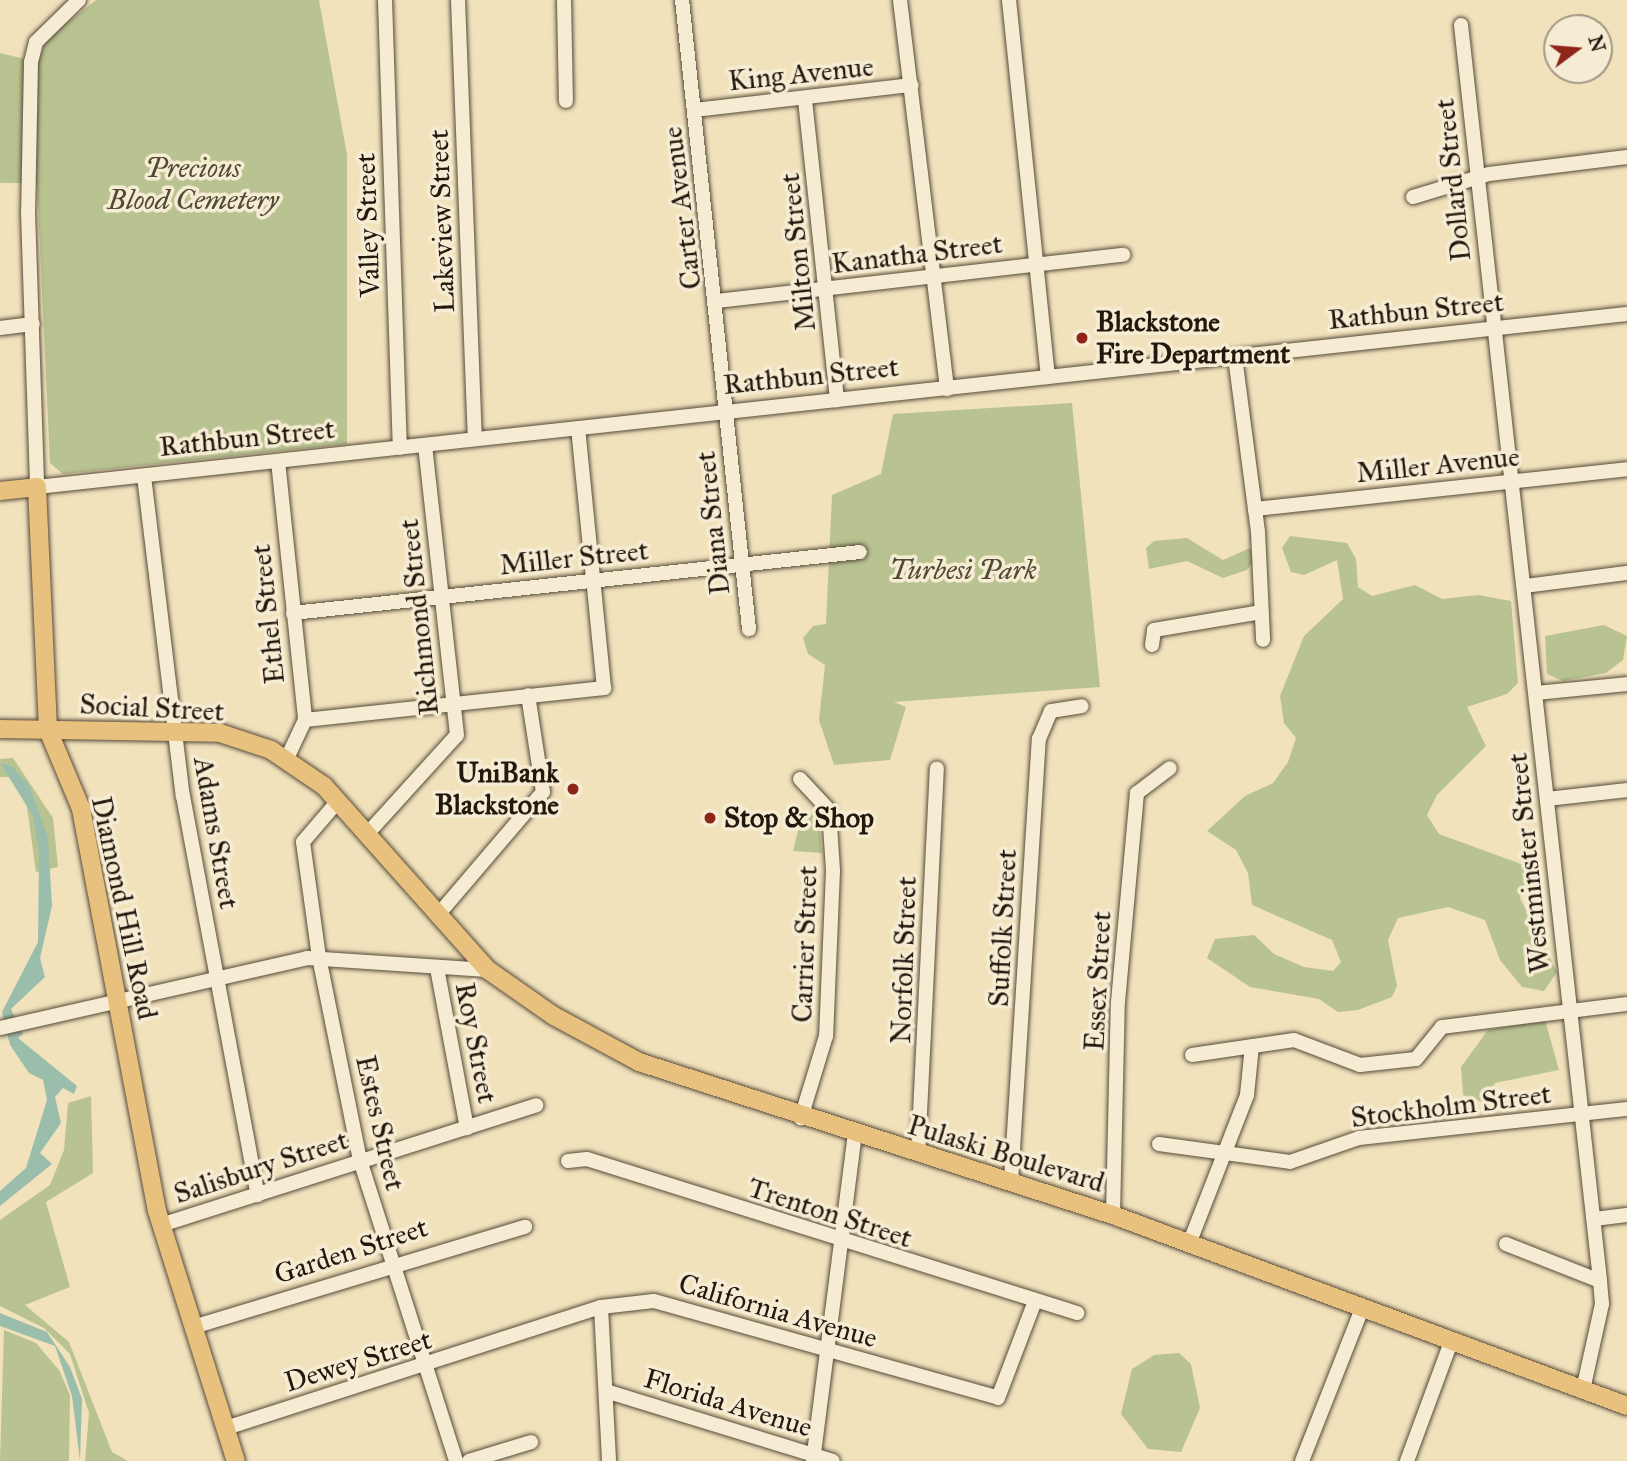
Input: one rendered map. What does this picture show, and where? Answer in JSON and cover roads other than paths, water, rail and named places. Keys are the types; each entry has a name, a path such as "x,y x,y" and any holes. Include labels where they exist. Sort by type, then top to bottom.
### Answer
{"main road":[{"name":"Rathbun Street","path":"0,491 37,487"},
{"name":"Diamond Hill Road","path":"37,487 48,730 81,810 161,1225 236,1461"},
{"name":"Social Street","path":"0,729 172,730 220,733 287,758 324,786 412,886"},
{"name":"Pulaski Boulevard","path":"412,886 488,970 554,1017 639,1062 801,1118 1011,1181 1113,1215 1627,1406"}],"street":[{"name":"Diamond Hill Road","path":"37,487 32,62 36,43 79,0"},
{"name":"Valley Street","path":"384,0 400,448"},
{"name":"Lakeview Street","path":"458,0 475,439"},
{"path":"565,0 566,102"},
{"name":"Carter Avenue","path":"682,0 717,301 726,412"},
{"path":"900,0 947,388"},
{"path":"1009,0 1048,377"},
{"name":"Dollard Street","path":"1461,25 1494,329"},
{"name":"King Avenue","path":"695,110 805,100 912,85"},
{"name":"Milton Street","path":"805,100 838,400"},
{"path":"1413,197 1478,179 1627,157"},
{"name":"Kanatha Street","path":"717,301 1123,255"},
{"name":"Rathbun Street","path":"37,487 1627,314"},
{"path":"0,328 33,324"},
{"name":"Westminster Street","path":"1494,329 1525,586 1602,1304 1583,1390"},
{"path":"1235,357 1255,509 1263,640"},
{"name":"Diana Street","path":"726,412 749,629"},
{"path":"305,720 604,688 578,428"},
{"name":"Richmond Street","path":"368,833 457,735 425,446"},
{"name":"Ethel Street","path":"278,461 305,720 287,758"},
{"name":"Miller Avenue","path":"1255,509 1627,469"},
{"name":"Adams Street","path":"144,476 172,730 258,1195"},
{"name":"Miller Street","path":"293,613 860,552"},
{"path":"1525,586 1627,572"},
{"path":"1152,645 1154,630 1261,612"},
{"path":"1536,694 1627,684"},
{"path":"437,916 543,792 528,695"},
{"name":"Suffolk Street","path":"1011,1181 1040,739 1051,711 1083,706"},
{"name":"Norfolk Street","path":"918,1154 937,768"},
{"name":"Essex Street","path":"1113,1215 1118,1002 1137,793 1170,768"},
{"name":"Carrier Street","path":"800,779 829,810 833,871 826,1036 801,1118"},
{"path":"1546,799 1627,790"},
{"name":"Estes Street","path":"338,801 303,842 319,957 360,1160 456,1461"},
{"path":"0,1028 217,975 319,957 488,970"},
{"name":"Roy Street","path":"437,968 467,1128"},
{"path":"1192,1055 1294,1040 1360,1065 1416,1059 1442,1027 1627,1004"},
{"path":"1189,1244 1247,1095 1252,1046"},
{"name":"Salisbury Street","path":"161,1225 536,1105"},
{"name":"Stockholm Street","path":"1159,1144 1290,1162 1359,1138 1627,1109"},
{"path":"813,1458 855,1135"},
{"name":"Trenton Street","path":"568,1161 587,1159 842,1242 1077,1313"},
{"path":"1594,1219 1627,1215"},
{"name":"Garden Street","path":"193,1327 392,1262 525,1227"},
{"path":"1506,1244 1600,1281"},
{"name":"California Avenue","path":"505,1343 601,1307 654,1301 998,1398 1035,1301"},
{"path":"601,1307 609,1392 609,1461"},
{"path":"1302,1461 1362,1309"},
{"path":"1407,1461 1451,1342"},
{"name":"Dewey Street","path":"226,1428 425,1364 505,1343"},
{"name":"Florida Avenue","path":"609,1392 813,1458 833,1461"},
{"path":"469,1461 531,1442"}],"place":[{"name":"Blackstone Fire Department","path":"1082,338"},
{"name":"UniBank Blackstone","path":"573,789"},
{"name":"Stop & Shop","path":"710,818"}],"park label":[{"name":"Precious Blood Cemetery","path":"193,184"},
{"name":"Turbesi Park","path":"963,570"}]}
